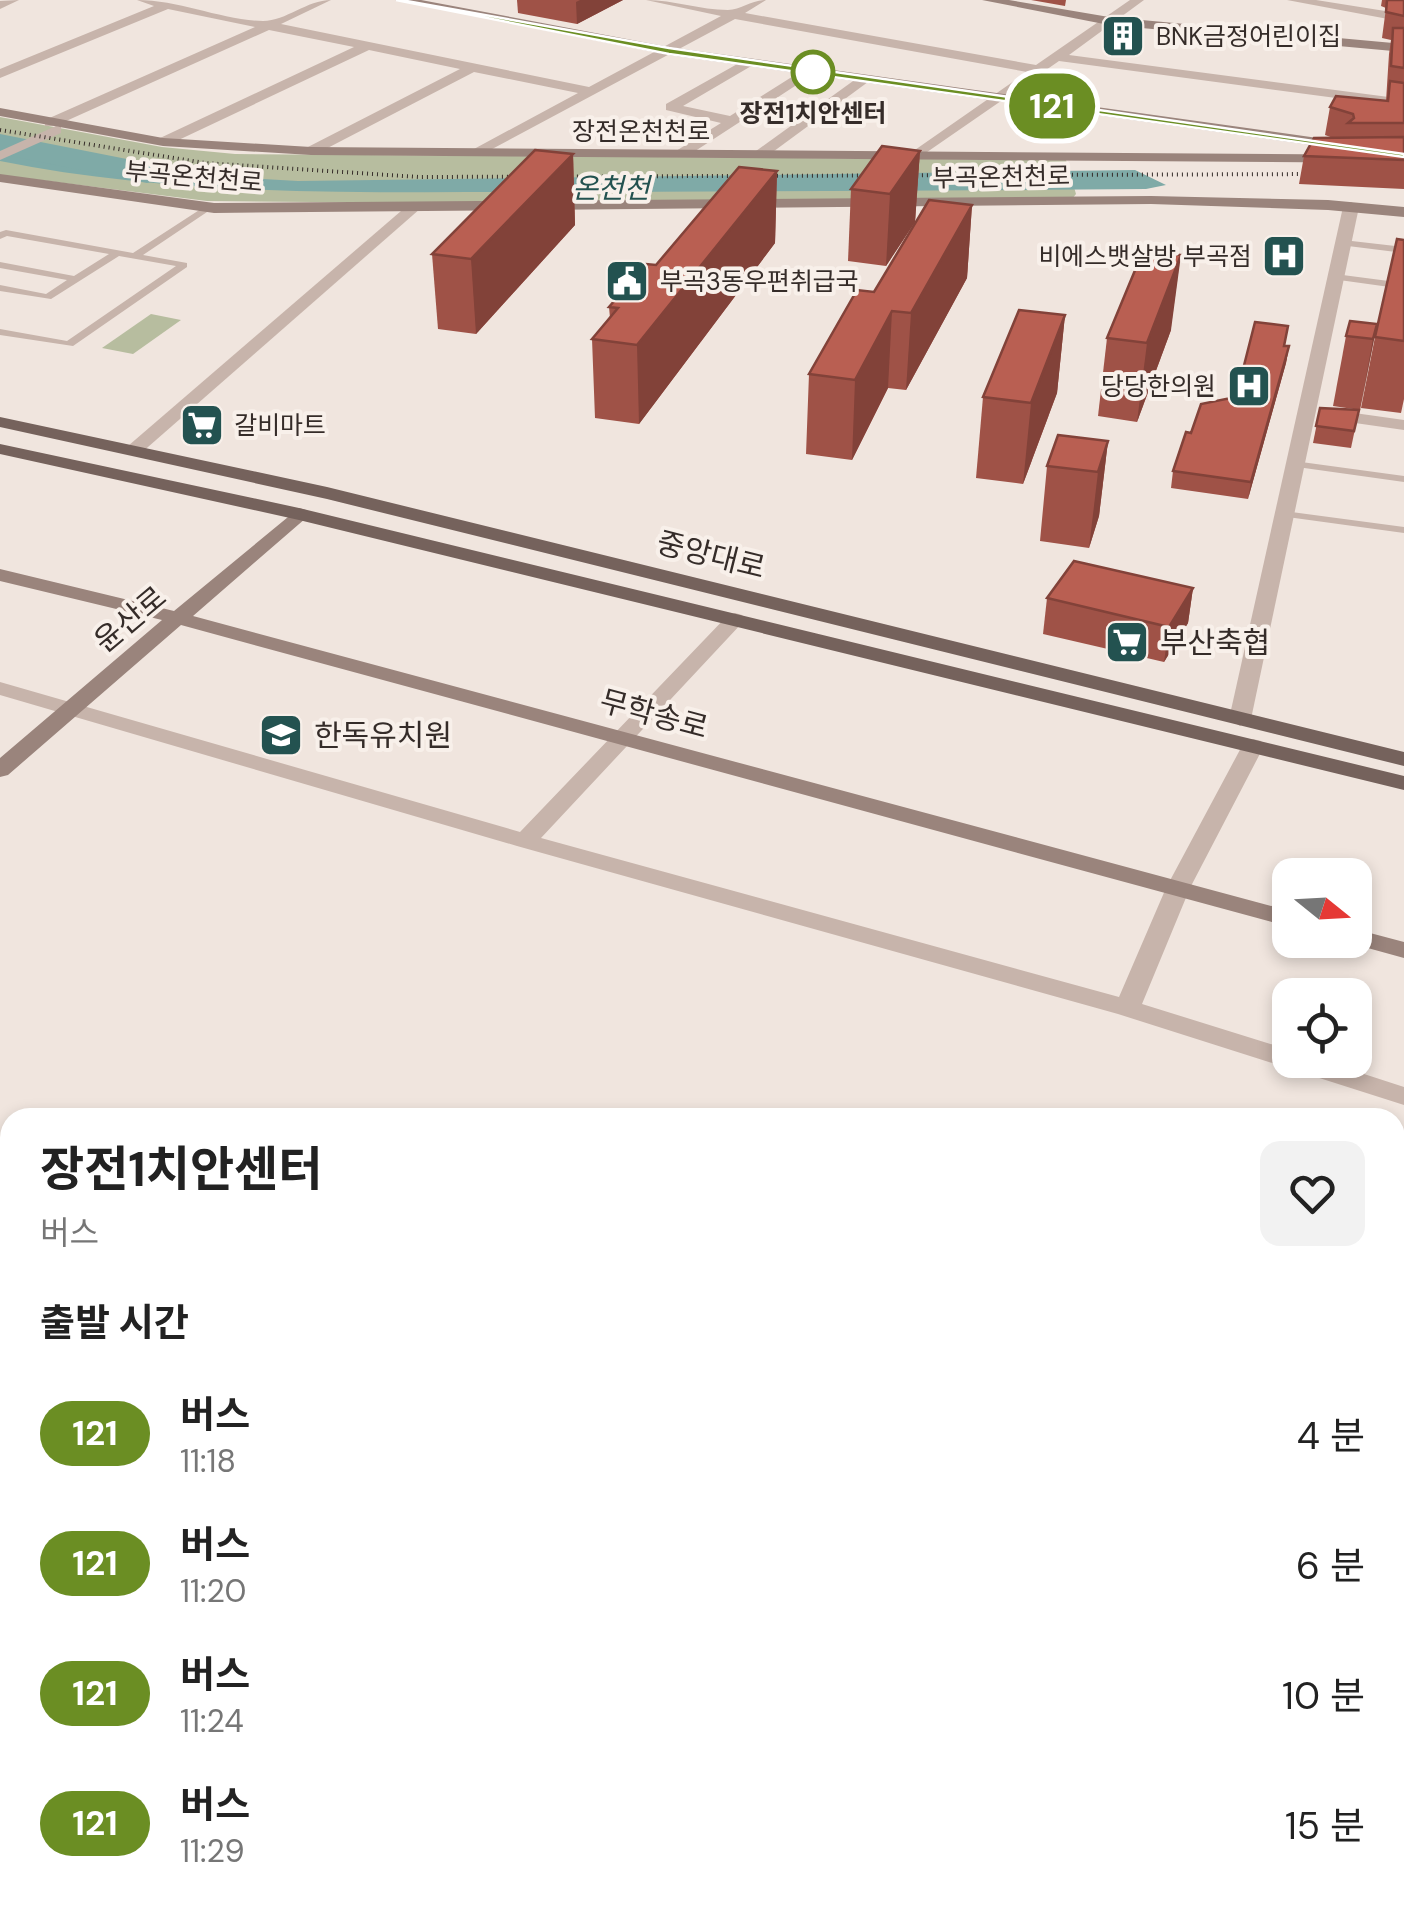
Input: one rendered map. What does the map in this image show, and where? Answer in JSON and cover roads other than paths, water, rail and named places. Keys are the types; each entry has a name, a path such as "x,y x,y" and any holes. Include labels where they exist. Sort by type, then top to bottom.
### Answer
{"main road":[{"path":"401,0 669,51 1404,156"},
{"path":"988,0 1109,21 1404,48"},
{"name":"장전온천천로","path":"0,112 57,126 163,142 311,151 1404,156"},
{"name":"부곡온천천로","path":"0,178 207,208 1151,200 1404,212"},
{"name":"중앙대로","path":"0,422 714,587 1404,760"},
{"name":"중앙대로","path":"0,449 300,514 1404,784"},
{"name":"윤산로","path":"0,770 300,514"},
{"name":"무학송로","path":"0,575 178,618 1272,914"},
{"path":"1372,942 1404,950"}],"street":[{"path":"0,5 13,0"},
{"path":"143,0 593,92"},
{"path":"0,156 325,0"},
{"path":"652,0 1039,70"},
{"path":"478,152 760,0"},
{"path":"917,156 1138,0"},
{"path":"1292,0 1404,18"},
{"path":"0,74 167,5"},
{"path":"163,142 368,46"},
{"path":"1058,57 1404,103"},
{"path":"732,121 671,107 748,62"},
{"path":"311,151 473,67"},
{"path":"681,154 810,71"},
{"path":"760,154 865,79"},
{"path":"1240,719 1351,207"},
{"path":"134,450 412,208"},
{"path":"1306,412 1404,425"},
{"path":"526,841 735,619"},
{"path":"0,688 526,841 1126,1008 1272,1054"},
{"path":"1126,1008 1178,888 1254,746"},
{"path":"1348,1078 1404,1096"}],"lane":[{"path":"135,256 207,208"},
{"path":"0,236 6,233 184,265 69,344 0,332"},
{"path":"1343,243 1404,250"},
{"path":"0,288 48,297 118,252"},
{"path":"0,265 76,279"},
{"path":"1336,277 1404,286"},
{"path":"1294,464 1404,479"},
{"path":"1284,514 1404,530"}],"water":[{"name":"온천천","path":"0,147 178,174 298,181 1135,170 1166,185 1146,189 995,190 270,190 67,173 0,161"}],"waterway":[{"name":"온천천","path":"0,144 147,173"}],"railway":[{"path":"0,130 205,163 419,177 1327,174"}],"place":[{"name":"BNK금정어린이집","path":"1123,36"},
{"name":"장전1치안센터","path":"813,72"},
{"name":"비에스뱃살방 부곡점","path":"1284,256"},
{"name":"부곡3동우편취급국","path":"627,281"},
{"name":"당당한의원","path":"1249,386"},
{"name":"갈비마트","path":"202,425"},
{"name":"부산축협","path":"1127,642"},
{"name":"한독유치원","path":"281,735"}]}
